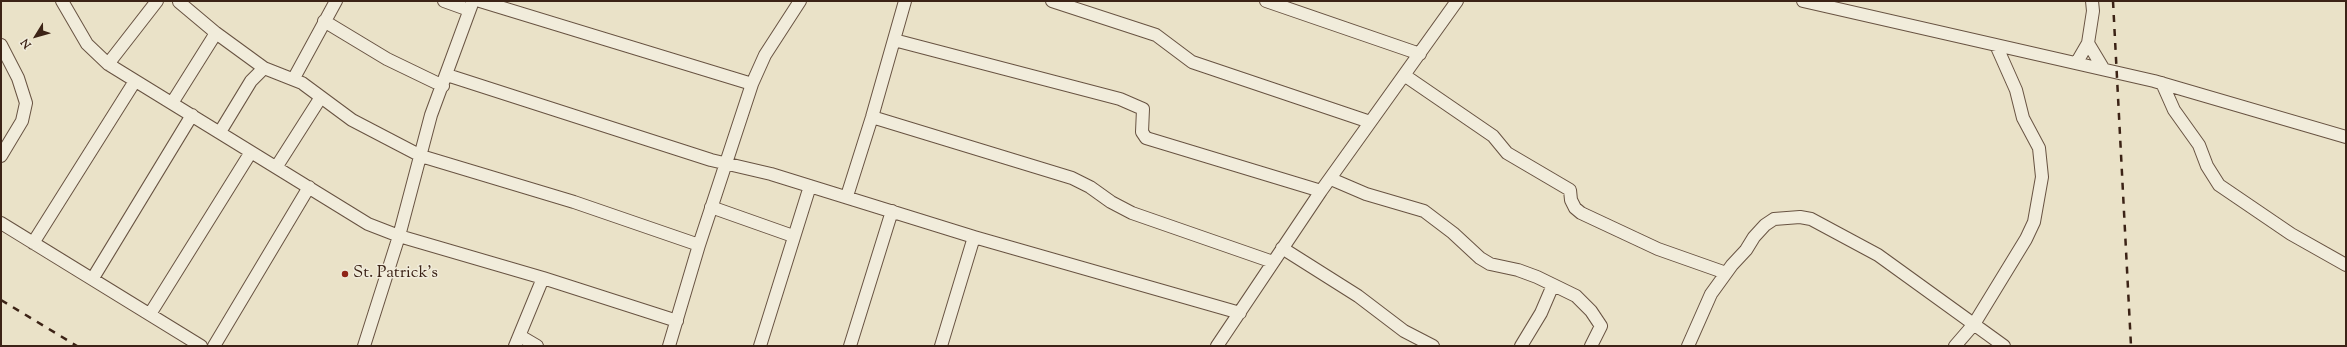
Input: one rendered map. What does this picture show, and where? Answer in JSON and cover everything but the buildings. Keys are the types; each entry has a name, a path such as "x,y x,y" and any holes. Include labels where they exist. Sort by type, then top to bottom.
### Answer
{"street":[{"path":"108,64 157,1"},
{"path":"178,1 216,33 264,68 294,78 352,120 421,156 587,206 699,245"},
{"path":"294,78 336,1"},
{"path":"364,346 399,236 431,115 471,6 444,1"},
{"path":"480,1 752,84"},
{"path":"669,346 711,207 752,84 765,55 800,1"},
{"path":"847,196 872,117 905,1"},
{"path":"1052,1 1150,32 1164,39 1192,62 1370,122"},
{"path":"1266,1 1420,54"},
{"path":"1217,346 1321,191 1457,1"},
{"path":"1803,1 1848,6 1996,45 2103,68 2162,83 2346,137"},
{"path":"2077,62 2088,43 2093,11 2092,1"},
{"path":"65,2 87,44 108,64 251,152 277,166 368,224 399,236 543,278 677,321"},
{"path":"324,21 387,59 445,80 725,164 771,174 847,196 974,237 1240,313"},
{"path":"172,103 216,33"},
{"path":"894,40 1120,99 1143,109 1142,132 1146,138 1321,191"},
{"path":"2088,43 2103,68"},
{"path":"1,45 18,78 26,104 22,121 1,156"},
{"path":"1956,346 1974,324 2026,239 2034,222 2042,177 2039,148 2023,118 2016,90 1996,45"},
{"path":"220,132 252,81 264,68"},
{"path":"1404,75 1493,136 1507,153 1570,190 1571,200 1575,208 1581,213 1658,249 1726,273"},
{"path":"34,243 135,81"},
{"path":"2162,83 2174,110 2199,144 2207,166 2219,185 2291,234 2346,265"},
{"path":"277,166 321,97"},
{"path":"93,278 192,115"},
{"path":"872,117 1072,178 1090,187 1110,202 1132,213 1273,262"},
{"path":"150,314 251,152"},
{"path":"1331,179 1366,194 1424,211 1454,233 1480,258 1490,264 1518,270 1576,296 1597,319 1601,326 1591,346"},
{"path":"760,346 793,236 810,186"},
{"path":"214,346 309,187"},
{"path":"711,207 793,236"},
{"path":"850,346 892,211"},
{"path":"1688,346 1711,294 1726,273 1765,225 1774,219 1784,218 1811,219 1878,255 2004,346"},
{"path":"1,223 93,278 201,346"},
{"path":"941,346 974,237"},
{"path":"1282,248 1358,296 1404,330 1433,346"},
{"path":"537,346 517,341 543,278"},
{"path":"1521,346 1541,313 1553,285"}],"railway":[{"path":"2113,1 2131,346"},
{"path":"1,300 77,346"}],"place":[{"name":"St. Patrick's","path":"345,274"}]}
